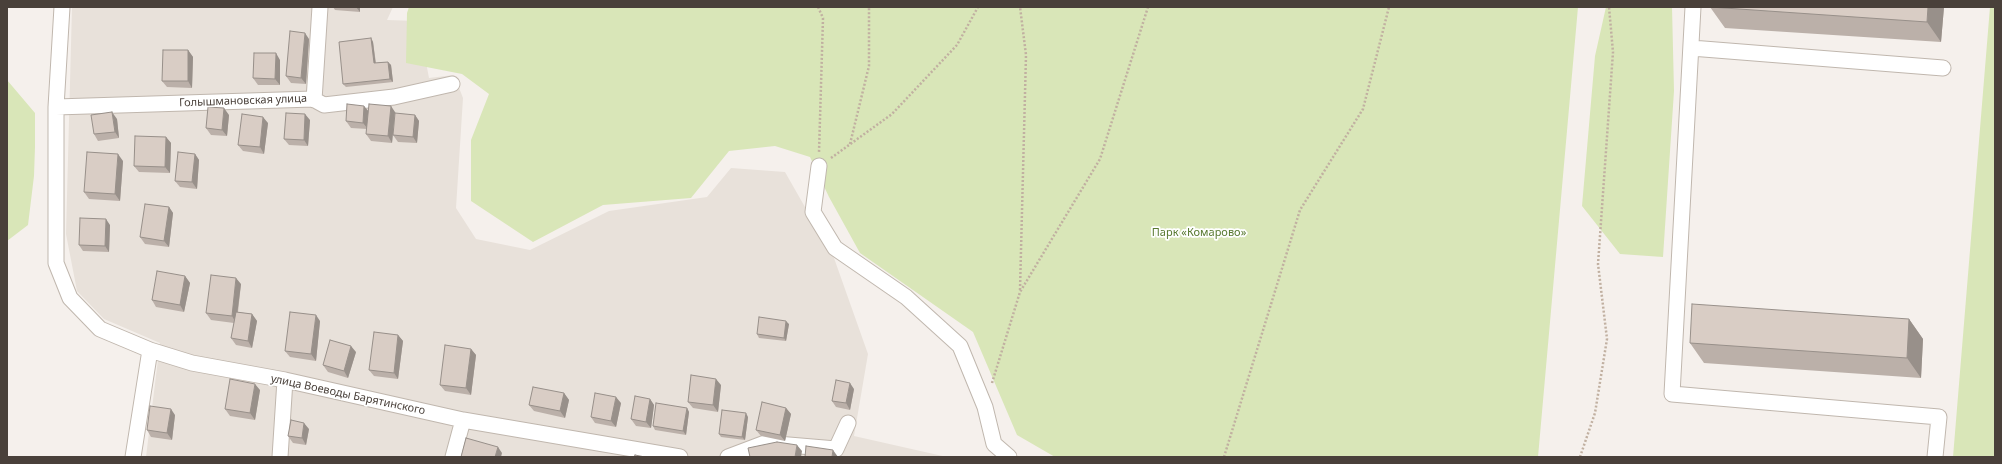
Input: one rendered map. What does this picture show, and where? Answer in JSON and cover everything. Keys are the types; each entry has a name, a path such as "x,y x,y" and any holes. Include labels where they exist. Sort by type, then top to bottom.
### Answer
{"street":[{"path":"56,107 62,7"},
{"path":"314,100 320,7"},
{"path":"1693,7 1672,394 1939,416 1935,457"},
{"path":"1691,48 1943,68"},
{"name":"Голышмановская улица","path":"56,107 314,100 324,105 394,97 452,84"},
{"name":"улица Воеводы Барятинского","path":"56,107 56,263 70,298 100,329 150,350 192,363 285,380 463,420 680,457"},
{"path":"819,166 813,212 835,248 906,297 960,346 985,407 994,444 1010,457"},
{"path":"133,457 150,350"},
{"path":"280,457 285,380"},
{"path":"453,457 463,420"},
{"path":"728,457 765,443 836,449 848,423"}],"path":[{"path":"818,7 823,18 819,166"},
{"path":"850,144 869,66 869,7"},
{"path":"819,166 892,114 957,45 978,7"},
{"path":"1020,7 1026,55 1020,292"},
{"path":"985,407 1020,292 1100,159 1148,7"},
{"path":"1224,457 1300,210 1363,109 1389,7"},
{"path":"1580,457 1595,413 1607,339 1598,264 1613,52 1610,7"}],"shaded area":[{"path":"72,7 393,7 387,20 418,21 429,78 454,75 463,98 456,208 476,239 530,250 609,211 707,197 731,168 785,172 834,258 868,354 854,436 947,457 146,457 160,343 104,319 77,291 66,234"}],"green space":[{"name":"Парк «Комарово»","path":"409,7 1578,7 1538,457 1055,457 1017,435 973,332 860,253 829,197 810,157 775,146 729,151 691,198 603,205 533,242 471,201 471,140 489,94 462,74 406,63 407,13"},
{"path":"1606,7 1672,7 1674,91 1663,257 1620,254 1582,206 1595,56"},
{"path":"1990,7 1995,7 1995,457 1953,457"},
{"path":"7,80 35,113 35,147 34,176 28,225 7,241"}],"building":[{"path":"1710,7 1928,7 1927,22"},
{"path":"290,31 305,33 301,78 286,76"},
{"path":"371,38 374,63 388,62 390,79 343,84 339,42"},
{"path":"163,50 188,50 188,81 162,81"},
{"path":"254,53 276,53 275,79 253,78"},
{"path":"347,104 364,106 363,123 346,121"},
{"path":"369,104 391,106 388,136 366,134"},
{"path":"208,107 224,108 222,130 206,128"},
{"path":"112,112 115,132 94,134 91,115"},
{"path":"286,113 305,114 304,140 284,139"},
{"path":"395,113 415,115 413,137 393,135"},
{"path":"242,114 263,117 260,147 238,145"},
{"path":"135,136 166,137 165,167 134,166"},
{"path":"87,152 118,154 115,194 84,192"},
{"path":"178,152 195,154 192,182 175,181"},
{"path":"145,204 169,207 164,241 140,237"},
{"path":"80,218 106,219 105,246 79,245"},
{"path":"157,271 185,276 180,305 152,300"},
{"path":"211,275 236,278 232,316 206,313"},
{"path":"1692,304 1909,319 1907,358 1690,343"},
{"path":"236,312 252,314 248,341 231,338"},
{"path":"290,312 316,315 311,354 285,351"},
{"path":"759,317 786,321 784,338 757,334"},
{"path":"374,332 398,335 394,373 369,370"},
{"path":"330,340 351,346 344,371 323,365"},
{"path":"445,345 471,349 466,388 440,385"},
{"path":"691,375 716,379 713,405 688,402"},
{"path":"230,379 255,384 250,413 225,409"},
{"path":"836,380 850,383 846,403 832,401"},
{"path":"533,387 564,393 560,411 529,405"},
{"path":"595,393 616,397 611,421 591,417"},
{"path":"635,396 650,399 646,422 631,419"},
{"path":"762,402 786,408 780,435 756,430"},
{"path":"656,403 687,408 683,431 653,426"},
{"path":"150,406 171,409 167,433 147,430"},
{"path":"722,410 746,413 742,437 719,434"},
{"path":"291,420 304,423 302,438 288,436"},
{"path":"466,438 498,447 495,457 461,457"},
{"path":"777,442 797,445 795,457 750,457 748,448"},
{"path":"806,446 833,450 832,457 805,457"},
{"path":"635,455 645,457 634,457"}]}
